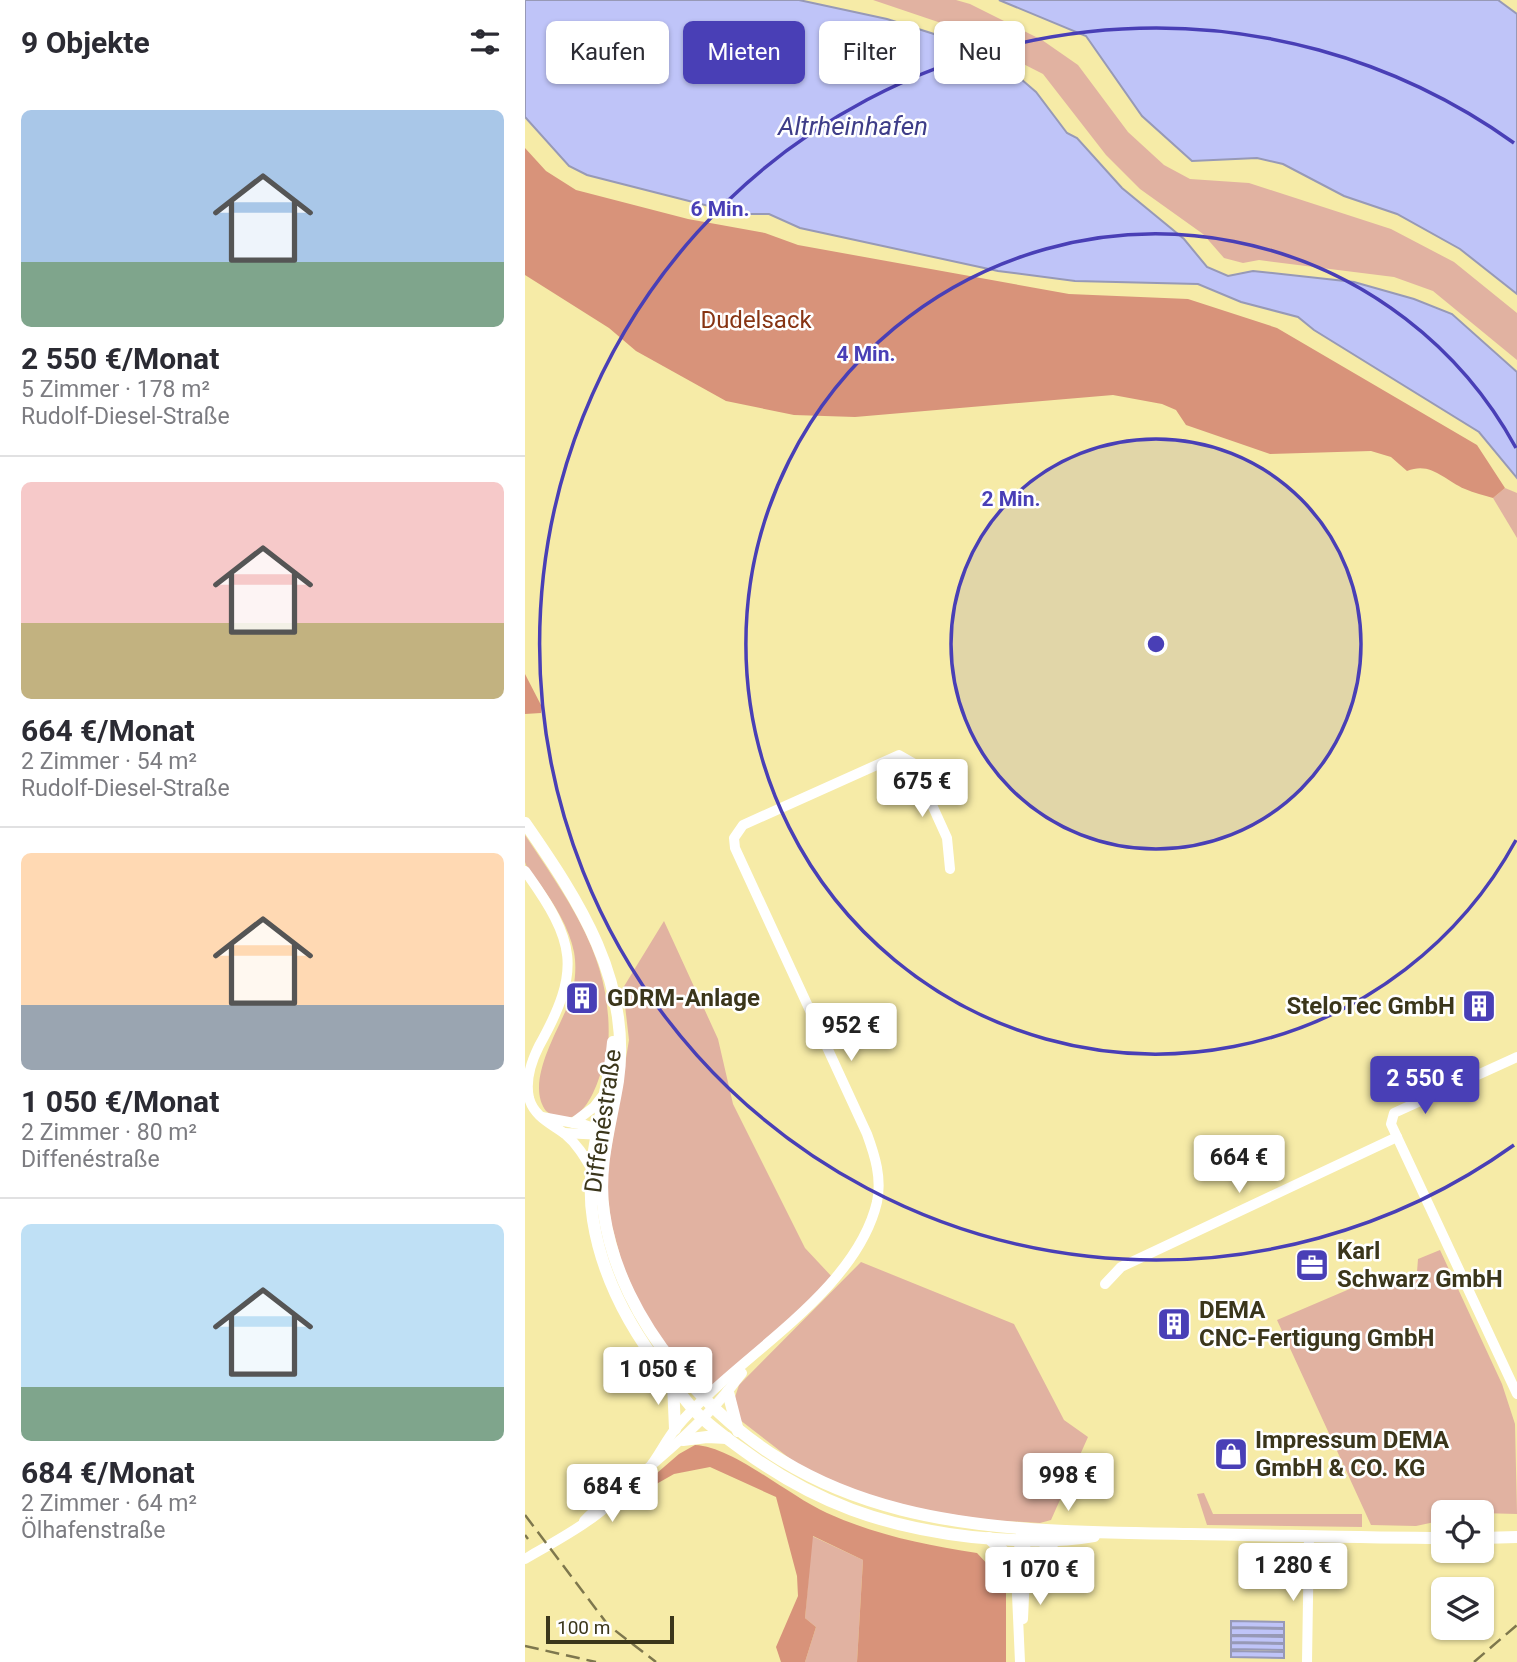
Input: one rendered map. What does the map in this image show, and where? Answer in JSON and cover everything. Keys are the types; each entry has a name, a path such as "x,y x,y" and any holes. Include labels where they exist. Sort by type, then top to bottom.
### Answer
{"main road":[{"name":"Diffenéstraße","path":"525,822 593,929 614,990 621,1042 618,1078 591,1168 593,1222 607,1276 640,1340 673,1382 763,1465 818,1497 860,1515 896,1526 989,1538 1111,1533 1431,1538"},
{"name":"Diffenéstraße","path":"618,1025 604,1094 600,1133 603,1204 619,1271 652,1333 704,1410"},
{"path":"673,1382 679,1435 732,1435 728,1392"},
{"name":"Diffenéstraße","path":"732,1435 824,1484 869,1503 1056,1541 1111,1533"},
{"path":"1494,1538 1517,1537"},
{"path":"989,1538 1004,1552 1021,1575 1056,1541"}],"street":[{"path":"525,1559 584,1521 604,1500 613,1497 652,1464 854,1256 869,1228 877,1203 879,1181 875,1156 867,1134 735,848 734,838 743,825 899,755 913,763 947,838 950,869"},
{"path":"525,870 555,916 569,962 568,985 560,1009 532,1059 527,1077 529,1100 551,1127 564,1133 581,1150 591,1168"},
{"path":"1517,1057 1395,1113 1391,1124 1517,1394"},
{"path":"573,1122 594,1107 604,1094"},
{"path":"541,1117 573,1122 600,1133"},
{"path":"564,1133 600,1133"},
{"path":"1105,1284 1121,1267 1397,1138"},
{"path":"704,1410 728,1392 755,1355"},
{"path":"1020,1662 1022,1536"},
{"path":"1307,1662 1309,1536"}],"shaded area":[{"path":"873,0 956,0 1004,21 935,21"},
{"path":"1025,32 1078,65 1128,132 1164,165 1190,179 1249,183 1391,229 1454,262 1517,313 1517,360 1433,291 1394,277 1259,260 1243,263 1224,258 1203,234 1140,189 1106,155 1043,74 1025,65"},
{"path":"1505,488 1517,493 1517,538 1493,498"},
{"path":"525,835 577,917 600,972 607,1001 609,1033 606,1068 602,1069 584,1108 568,1118 546,1111 540,1100 539,1087 545,1058 572,992 574,952 560,916 526,865"},
{"path":"664,921 718,1039 733,1104 805,1248 834,1279 705,1401 652,1333 622,1263 611,1222 606,1180 629,1040 623,988"},
{"path":"1440,1250 1502,1384 1515,1424 1517,1514 1494,1513 1494,1500 1431,1500 1431,1523 1416,1526 1371,1525 1277,1320 1373,1279 1393,1283 1406,1281 1417,1272 1418,1259"},
{"path":"861,1262 1014,1324 1064,1420 1088,1437 1051,1520 1040,1523 988,1520 896,1506 806,1471 740,1420 735,1397 739,1385"},
{"path":"1204,1493 1213,1514 1362,1514 1362,1527 1207,1525 1197,1494"},
{"path":"812,1536 863,1560 857,1662 805,1662 816,1627 805,1618"}],"green space":[{"name":"Dudelsack","path":"525,148 546,171 576,190 688,219 765,233 798,245 1069,294 1188,299 1277,328 1477,445 1505,488 1493,498 1465,489 1430,470 1423,468 1407,471 1391,457 1371,451 1270,454 1186,425 1176,410 1162,404 1113,395 855,417 794,415 726,401 636,351 609,328 525,275"},
{"path":"525,674 542,707 541,713 525,714"},
{"path":"695,1445 726,1454 811,1505 845,1521 901,1538 977,1553 991,1568 995,1584 1006,1583 1006,1662 857,1662 863,1560 813,1536 805,1618 816,1627 805,1662 781,1662 776,1647 798,1596 797,1576 776,1497 710,1467 674,1474 644,1491 642,1486 679,1454"}],"water":[{"name":"Altrheinhafen","path":"525,0 799,0 893,21 819,21 819,84 920,84 920,30 934,34 934,84 1025,83 1036,92 1067,133 1077,138 1122,188 1184,239 1207,267 1228,276 1253,271 1354,282 1414,299 1452,314 1517,372 1517,478 1479,432 1314,330 1298,317 1241,302 1198,284 1075,281 998,271 800,228 769,214 740,214 587,175 569,166 525,117"},
{"path":"999,0 1498,0 1517,14 1517,294 1460,249 1397,214 1344,196 1283,164 1257,158 1192,161 1142,116 1086,36"},
{"path":"1231,1621 1284,1622 1284,1628 1231,1627"},
{"path":"1231,1628 1284,1629 1284,1635 1231,1635"},
{"path":"1231,1636 1284,1637 1284,1643 1231,1642"},
{"path":"1231,1643 1284,1644 1284,1650 1231,1649"},
{"path":"1231,1651 1284,1652 1284,1658 1231,1657"}],"railway":[{"path":"525,1515 608,1625 656,1662"},
{"path":"525,1535 528,1539"},
{"path":"1474,1662 1517,1625"},
{"path":"525,1646 596,1662"}],"place":[{"name":"GDRM-Anlage","path":"582,998"},
{"name":"SteloTec GmbH","path":"1479,1006"},
{"name":"Karl Schwarz GmbH","path":"1312,1265"},
{"name":"DEMA CNC-Fertigung GmbH","path":"1174,1324"},
{"name":"Impressum DEMA GmbH & CO. KG","path":"1231,1454"}]}
